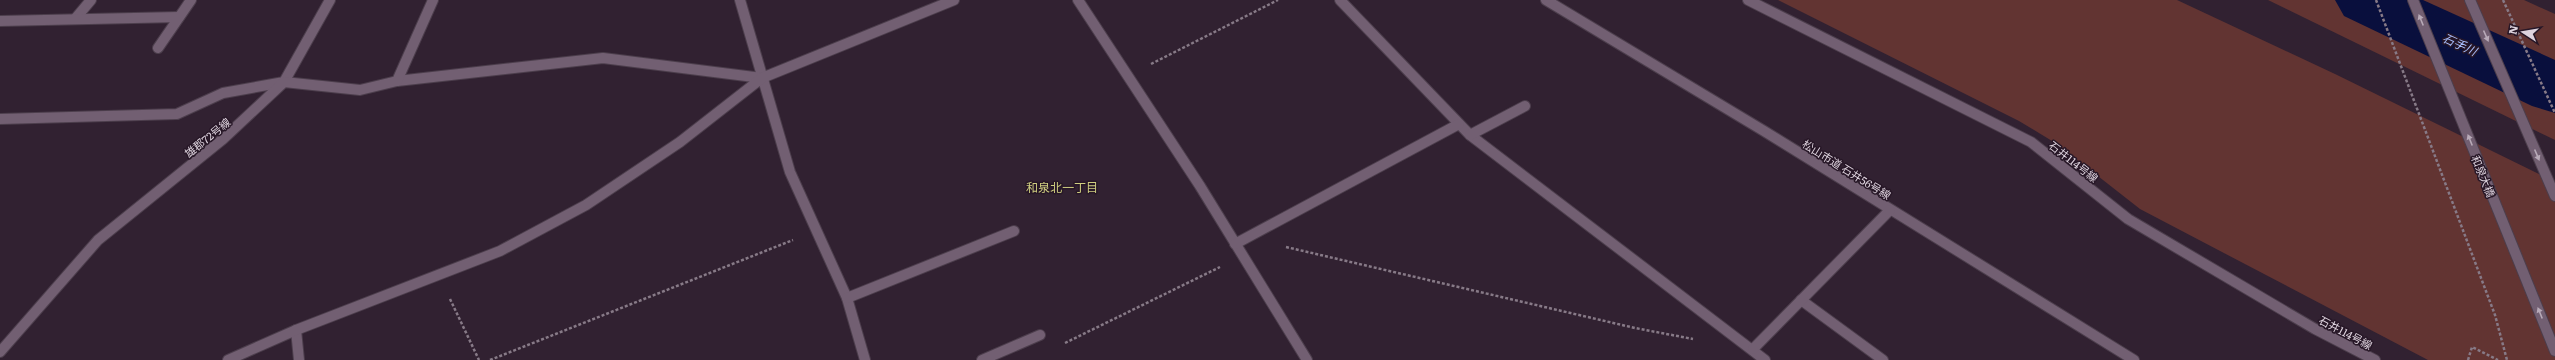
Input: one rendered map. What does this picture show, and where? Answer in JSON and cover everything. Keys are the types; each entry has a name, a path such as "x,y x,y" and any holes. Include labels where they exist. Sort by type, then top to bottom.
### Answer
{"street":[{"path":"75,19 91,0"},
{"path":"158,48 191,0"},
{"name":"雄郡72号線","path":"0,352 71,269 114,226 226,138 259,109 284,82 330,0"},
{"path":"397,81 433,0"},
{"path":"740,0 790,172 847,298 865,360"},
{"path":"228,360 296,330 500,251 586,205 680,142 762,78 954,0"},
{"path":"1078,0 1235,244 1307,360"},
{"path":"1340,0 1470,135 1763,359"},
{"name":"松山市道 石井56号線","path":"1546,0 2134,360"},
{"name":"石井114号線","path":"1748,0 2031,142 2128,219 2315,329 2375,360"},
{"name":"和泉大橋","path":"2413,0 2555,351"},
{"path":"2470,0 2555,196"},
{"path":"0,21 179,17"},
{"path":"0,119 177,114 223,93 284,82 360,90 397,81 603,58 762,78"},
{"path":"1470,135 1525,106"},
{"path":"1235,244 1459,124"},
{"path":"1753,350 1890,210"},
{"path":"847,298 1014,231"},
{"path":"1801,300 1883,360"},
{"path":"296,330 299,360"},
{"path":"982,360 1040,335"}],"path":[{"path":"1128,76 1278,0"},
{"path":"2376,0 2495,315 2507,360"},
{"path":"2503,0 2555,112"},
{"path":"490,360 817,231"},
{"path":"1246,238 1635,328 1701,340"},
{"path":"1040,335 1049,351 1242,256"},
{"path":"439,275 479,360"},
{"path":"2468,360 2472,347 2498,360"}],"shaded area":[{"path":"1778,0 2177,0 2335,74 2555,182 2555,360 2428,360 2140,209 2057,144 2019,121"},
{"path":"2268,0 2524,0 2555,14 2555,140"}],"waterway":[{"name":"石手川","path":"2366,0 2555,88"}],"district":[{"name":"和泉北一丁目","path":"1062,187"}]}
